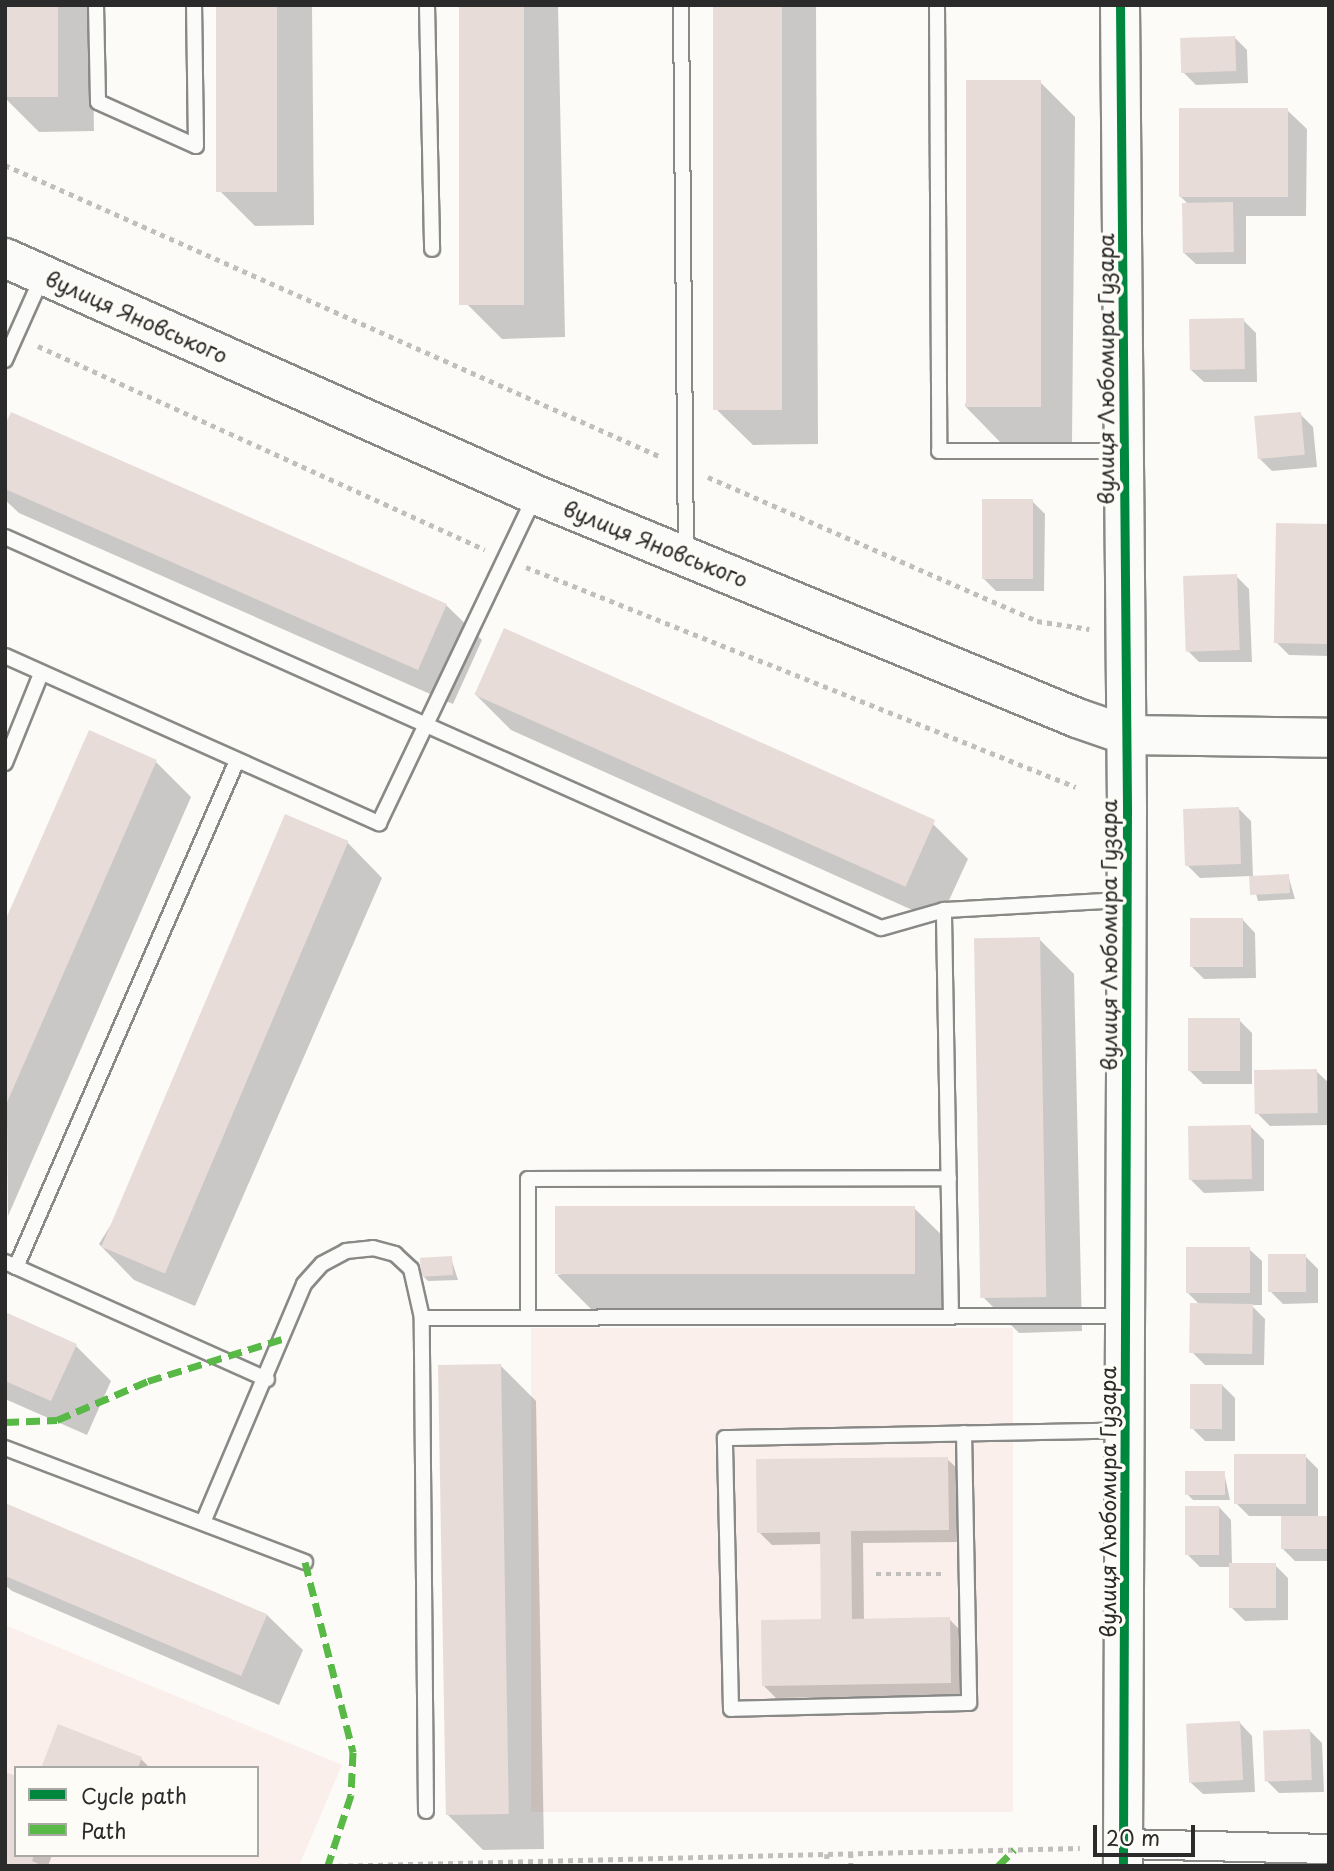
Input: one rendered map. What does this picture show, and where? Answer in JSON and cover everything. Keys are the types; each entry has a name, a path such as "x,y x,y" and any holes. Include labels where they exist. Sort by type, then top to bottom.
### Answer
{"street":[{"name":"вулиця Любомира Гузара","path":"1120,5 1126,735 1123,1855"},
{"name":"вулиця Яновського","path":"5,258 536,495 1126,735 1329,738"},
{"path":"1123,1855 1329,1849"}],"lane":[{"path":"96,5 99,102 195,146 194,5"},
{"path":"427,5 432,249"},
{"path":"681,5 683,466 686,555"},
{"path":"937,5 939,451 1123,450"},
{"path":"5,360 43,274"},
{"path":"5,656 236,763 379,823 536,495"},
{"path":"5,537 881,928 944,910 1126,900"},
{"path":"5,763 41,674"},
{"path":"236,763 11,1264 267,1379"},
{"path":"944,910 951,1317"},
{"path":"528,1318 528,1179 949,1178"},
{"path":"204,1520 267,1379 304,1284 322,1264 346,1251 373,1248 395,1254 411,1269 422,1318 426,1811"},
{"path":"422,1318 1124,1316"},
{"path":"964,1433 970,1703 731,1709 725,1438 964,1433 1125,1430"},
{"path":"5,1448 204,1520 305,1562"}],"path":[{"path":"5,165 1037,621 1089,629"},
{"path":"17,337 505,559 1076,787"},
{"path":"876,1574 967,1574"},
{"path":"328,1866 1080,1848"},
{"path":"827,1853 827,1866"},
{"path":"851,1853 851,1866"}],"shaded area":[{"path":"531,1328 1013,1328 1013,1812 531,1812"},
{"path":"5,1625 342,1765 299,1866 5,1866"}],"building":[{"path":"5,5 58,5 58,97 5,97"},
{"path":"216,5 277,5 277,192 216,192"},
{"path":"459,5 524,5 524,305 459,305"},
{"path":"713,5 782,5 782,410 713,410"},
{"path":"1235,36 1236,71 1181,73 1180,38"},
{"path":"966,80 1041,80 1041,407 966,407"},
{"path":"1179,108 1288,108 1288,197 1179,197"},
{"path":"1233,202 1234,252 1183,253 1182,203"},
{"path":"1244,318 1245,369 1190,370 1189,319"},
{"path":"11,412 447,604 418,670 5,489 5,425"},
{"path":"1301,412 1305,455 1258,459 1254,416"},
{"path":"982,499 1033,499 1033,579 982,579"},
{"path":"1276,523 1329,524 1327,644 1274,643"},
{"path":"1237,574 1240,650 1186,652 1183,576"},
{"path":"504,628 935,820 906,887 474,695"},
{"path":"89,730 157,760 5,1107 5,921"},
{"path":"1239,807 1241,864 1185,866 1183,809"},
{"path":"285,814 349,841 165,1274 101,1247"},
{"path":"1289,874 1290,893 1250,895 1249,876"},
{"path":"1190,918 1243,918 1243,967 1190,967"},
{"path":"1040,937 1046,1297 980,1298 974,938"},
{"path":"1188,1018 1240,1018 1240,1071 1188,1071"},
{"path":"1317,1069 1318,1113 1255,1114 1254,1070"},
{"path":"1251,1125 1252,1179 1189,1180 1188,1126"},
{"path":"555,1206 915,1206 915,1274 555,1274"},
{"path":"1186,1247 1250,1247 1250,1293 1186,1293"},
{"path":"1268,1254 1306,1254 1306,1292 1268,1292"},
{"path":"452,1256 453,1275 421,1277 420,1258"},
{"path":"1190,1303 1253,1304 1252,1354 1189,1353"},
{"path":"5,1312 77,1344 51,1401 5,1381"},
{"path":"501,1364 509,1814 446,1815 438,1365"},
{"path":"1190,1384 1222,1384 1222,1429 1190,1429"},
{"path":"1234,1454 1306,1454 1306,1504 1234,1504"},
{"path":"948,1457 949,1530 851,1531 852,1619 950,1617 951,1683 762,1686 761,1620 821,1619 820,1532 757,1533 756,1459"},
{"path":"1185,1471 1225,1471 1225,1495 1185,1495"},
{"path":"5,1503 267,1614 241,1676 5,1576"},
{"path":"1185,1506 1219,1506 1219,1555 1185,1555"},
{"path":"1281,1516 1329,1516 1329,1549 1281,1549"},
{"path":"1229,1563 1276,1563 1276,1608 1229,1608"},
{"path":"1240,1721 1243,1780 1189,1783 1186,1724"},
{"path":"58,1724 142,1757 139,1766 42,1766"},
{"path":"1310,1729 1312,1780 1265,1782 1263,1731"},
{"path":"5,1772 14,1775 14,1857 33,1857 32,1861 43,1866 5,1866"}],"marked path":[{"path":"5,1422 57,1420 148,1381 282,1339"},
{"path":"305,1562 353,1752 351,1795 328,1865"},
{"path":"998,1866 1014,1850"}],"cycle path":[{"path":"1120,5 1127,809 1123,1866"}]}
